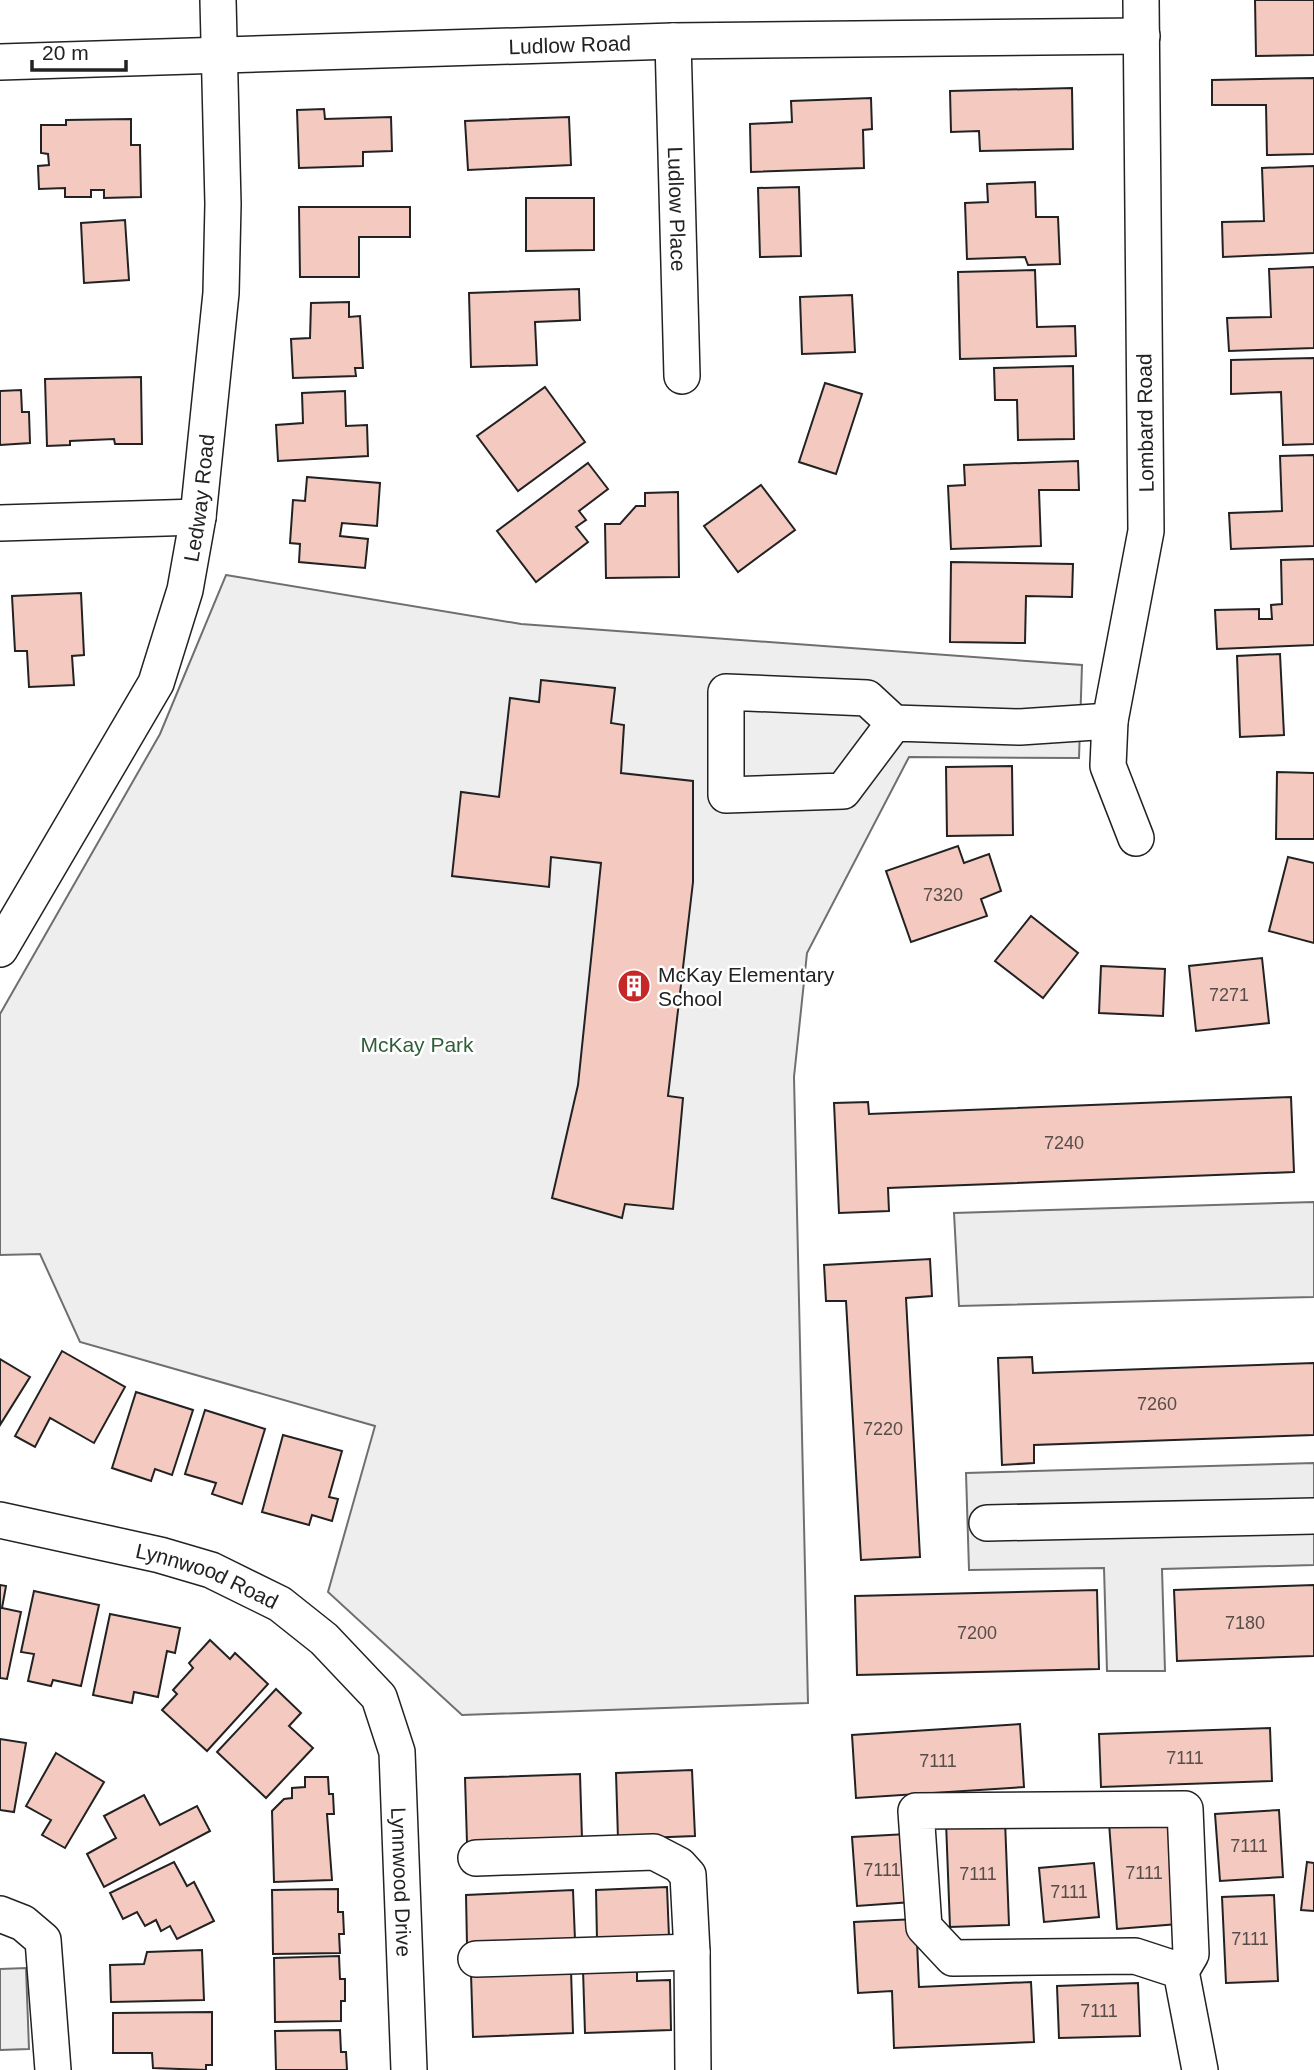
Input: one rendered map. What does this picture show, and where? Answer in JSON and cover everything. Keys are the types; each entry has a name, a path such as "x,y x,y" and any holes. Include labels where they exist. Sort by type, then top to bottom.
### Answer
{"street":[{"name":"Ledway Road","path":"0,948 156,683 185,590 198,517 221,293 223,204 218,0"},
{"name":"Lombard Road","path":"1136,838 1108,766 1110,721 1146,531 1141,0"},
{"name":"Ludlow Road","path":"0,62 673,41 1142,36"},
{"name":"Ludlow Place","path":"673,41 682,376"},
{"path":"0,523 198,517"},
{"path":"894,723 842,791 726,795 726,692 867,698 894,723 1020,727 1110,721"},
{"path":"987,1523 1314,1516"},
{"name":"Lynnwood Road","path":"0,1520 160,1555 211,1570 280,1604 324,1639 379,1697"},
{"name":"Lynnwood Drive","path":"379,1697 397,1752 409,2070"},
{"path":"1181,1971 1135,1956 953,1958 924,1927 916,1811 1185,1809 1191,1954 1181,1971 1200,2070"},
{"path":"476,1858 654,1852 680,1865 688,1875 693,2070"},
{"path":"0,1914 23,1923 43,1940 53,2070"},
{"path":"476,1959 692,1952"}],"green space":[{"name":"McKay Park","path":"226,575 521,624 1082,665 1079,758 909,757 807,953 794,1077 808,1703 462,1715 328,1592 375,1426 80,1342 40,1254 0,1255 0,1014 160,734"}],"shaded area":[{"path":"1314,1202 1314,1297 959,1306 954,1213"},
{"path":"1314,1463 1314,1565 1162,1569 1165,1671 1107,1671 1104,1568 969,1570 966,1473"},
{"path":"26,1968 29,2049 0,2050 0,1969"}],"building":[{"path":"1255,0 1314,0 1314,55 1256,56"},
{"path":"1314,78 1314,154 1267,155 1266,105 1212,105 1212,80"},
{"path":"1072,88 1073,149 980,151 979,131 951,132 950,91"},
{"path":"871,98 872,129 863,130 864,168 751,172 750,124 792,122 791,101"},
{"path":"324,109 325,119 391,117 392,151 363,152 363,166 299,168 297,110"},
{"path":"569,117 571,165 468,170 465,121"},
{"path":"131,119 131,145 140,145 141,197 104,198 104,190 91,190 91,197 65,197 65,188 39,189 38,166 49,165 48,154 41,153 41,125 66,125 66,120"},
{"path":"1314,166 1314,253 1223,257 1222,222 1264,221 1262,168"},
{"path":"1035,182 1036,217 1058,217 1060,264 1028,265 1025,257 967,259 965,203 988,202 987,184"},
{"path":"799,187 801,256 760,257 758,188"},
{"path":"526,198 594,198 594,250 526,251"},
{"path":"299,207 410,207 410,237 359,237 359,277 300,277"},
{"path":"125,220 129,280 84,283 81,223"},
{"path":"1314,267 1314,348 1229,351 1227,318 1271,317 1269,269"},
{"path":"1035,270 1037,327 1075,326 1076,356 960,359 958,272"},
{"path":"579,289 580,320 535,322 537,365 471,367 469,293"},
{"path":"852,295 855,352 802,354 800,297"},
{"path":"349,302 349,317 360,316 363,368 355,368 356,376 293,378 291,339 310,338 311,303"},
{"path":"1314,358 1314,444 1283,445 1281,392 1231,394 1231,360"},
{"path":"1073,366 1074,439 1018,440 1017,400 995,400 994,368"},
{"path":"141,377 142,444 115,444 114,439 70,441 70,445 47,446 45,379"},
{"path":"825,383 862,394 836,474 799,462"},
{"path":"545,387 585,442 518,491 477,436"},
{"path":"21,390 22,412 29,412 30,443 0,445 0,391"},
{"path":"345,391 346,426 367,425 368,456 278,461 276,425 303,423 302,393"},
{"path":"1314,455 1314,546 1231,549 1229,513 1282,511 1280,456"},
{"path":"1078,461 1079,490 1039,490 1041,546 951,549 948,486 965,485 964,465"},
{"path":"588,463 608,489 579,511 586,520 576,527 588,542 536,582 497,531"},
{"path":"307,477 380,483 377,526 342,523 340,536 368,539 365,568 299,562 300,544 290,543 293,500 305,501"},
{"path":"761,485 795,530 738,572 704,526"},
{"path":"678,492 679,577 606,578 605,524 620,524 636,506 645,506 645,493"},
{"path":"1314,559 1314,645 1217,649 1215,610 1259,609 1259,619 1272,619 1271,605 1282,604 1281,560"},
{"path":"951,562 1073,564 1072,597 1026,596 1025,643 950,642"},
{"path":"81,593 84,655 72,656 74,685 29,687 27,651 15,651 12,596"},
{"path":"1280,654 1284,735 1240,737 1237,656"},
{"name":"McKay Elementary School","path":"541,680 615,688 611,723 624,725 621,773 693,781 693,882 668,1096 683,1098 673,1209 625,1204 622,1218 552,1198 578,1085 601,863 551,857 549,887 452,876 461,792 499,797 510,698 539,702"},
{"path":"1012,766 1013,835 947,836 946,767"},
{"path":"1277,772 1314,773 1314,839 1276,839"},
{"path":"958,846 964,863 989,854 1001,891 981,899 987,916 911,942 886,871"},
{"path":"1288,857 1314,863 1314,943 1269,931"},
{"path":"1031,916 1078,953 1043,998 995,961"},
{"path":"1262,958 1269,1023 1196,1031 1189,966"},
{"path":"1101,966 1165,969 1163,1016 1099,1013"},
{"path":"1291,1097 1294,1172 888,1188 889,1211 839,1213 834,1103 868,1102 869,1114"},
{"path":"930,1259 932,1296 906,1298 920,1557 861,1560 846,1301 826,1301 824,1265"},
{"path":"62,1351 125,1387 94,1443 50,1418 35,1447 15,1436"},
{"path":"1032,1357 1033,1373 1314,1363 1314,1435 1034,1445 1034,1463 1002,1465 998,1358"},
{"path":"0,1359 30,1377 0,1425"},
{"path":"136,1392 193,1410 172,1475 155,1469 151,1481 112,1468"},
{"path":"205,1410 265,1429 242,1504 212,1494 216,1483 185,1474"},
{"path":"283,1435 342,1451 329,1497 338,1499 332,1521 312,1515 309,1525 262,1512"},
{"path":"0,1585 6,1586 2,1608 21,1612 7,1679 0,1678"},
{"path":"1314,1585 1314,1656 1177,1661 1174,1590"},
{"path":"1097,1590 1099,1669 857,1675 855,1596"},
{"path":"34,1591 99,1605 81,1686 53,1680 51,1686 28,1681 34,1654 21,1652"},
{"path":"110,1614 180,1628 175,1653 167,1651 158,1697 134,1692 132,1703 93,1695"},
{"path":"210,1640 230,1659 235,1653 268,1684 207,1751 162,1710 177,1694 173,1690 193,1668 189,1663"},
{"path":"276,1689 301,1713 289,1726 313,1748 266,1798 217,1752"},
{"path":"1020,1724 1024,1787 856,1798 852,1735"},
{"path":"1270,1728 1272,1781 1101,1787 1099,1734"},
{"path":"0,1739 26,1743 14,1812 0,1810"},
{"path":"56,1753 104,1782 65,1848 42,1835 51,1820 26,1806"},
{"path":"692,1770 695,1836 618,1839 616,1773"},
{"path":"580,1774 582,1839 467,1843 465,1778"},
{"path":"305,1777 328,1777 329,1794 333,1794 334,1814 327,1814 332,1880 274,1882 272,1811 284,1799 292,1798 292,1788 305,1787"},
{"path":"144,1795 160,1825 197,1806 210,1831 104,1887 87,1854 116,1838 104,1816"},
{"path":"1279,1810 1283,1877 1220,1881 1215,1814"},
{"path":"1170,1818 1178,1924 1117,1929 1109,1823"},
{"path":"1005,1820 1009,1925 950,1927 946,1822"},
{"path":"907,1834 912,1902 857,1906 852,1837"},
{"path":"174,1862 187,1886 194,1882 214,1921 177,1939 170,1926 161,1931 156,1920 145,1926 137,1912 123,1919 110,1893"},
{"path":"1307,1862 1314,1863 1314,1911 1301,1910"},
{"path":"1094,1863 1099,1917 1044,1922 1039,1868"},
{"path":"667,1887 669,1937 597,1940 596,1890"},
{"path":"338,1889 338,1912 343,1912 344,1934 339,1934 340,1953 273,1954 272,1890"},
{"path":"573,1890 575,1940 467,1945 466,1895"},
{"path":"1274,1895 1278,1981 1226,1983 1222,1897"},
{"path":"916,1919 919,1987 1031,1982 1034,2042 894,2048 892,1991 858,1993 854,1922"},
{"path":"202,1950 204,2000 111,2002 110,1965 144,1964 147,1952"},
{"path":"339,1956 340,1979 345,1979 341,2021 275,2022 274,1958"},
{"path":"637,1968 637,1981 670,1980 671,2030 585,2033 583,1970"},
{"path":"571,1970 573,2033 473,2037 471,1974"},
{"path":"1138,1983 1140,2036 1059,2038 1057,1986"},
{"path":"212,2012 212,2065 206,2065 206,2070 153,2068 152,2053 113,2053 113,2013"},
{"path":"340,2030 341,2052 346,2052 347,2070 276,2070 275,2031"}],"place":[{"name":"McKay Elementary School","path":"634,986"}]}
